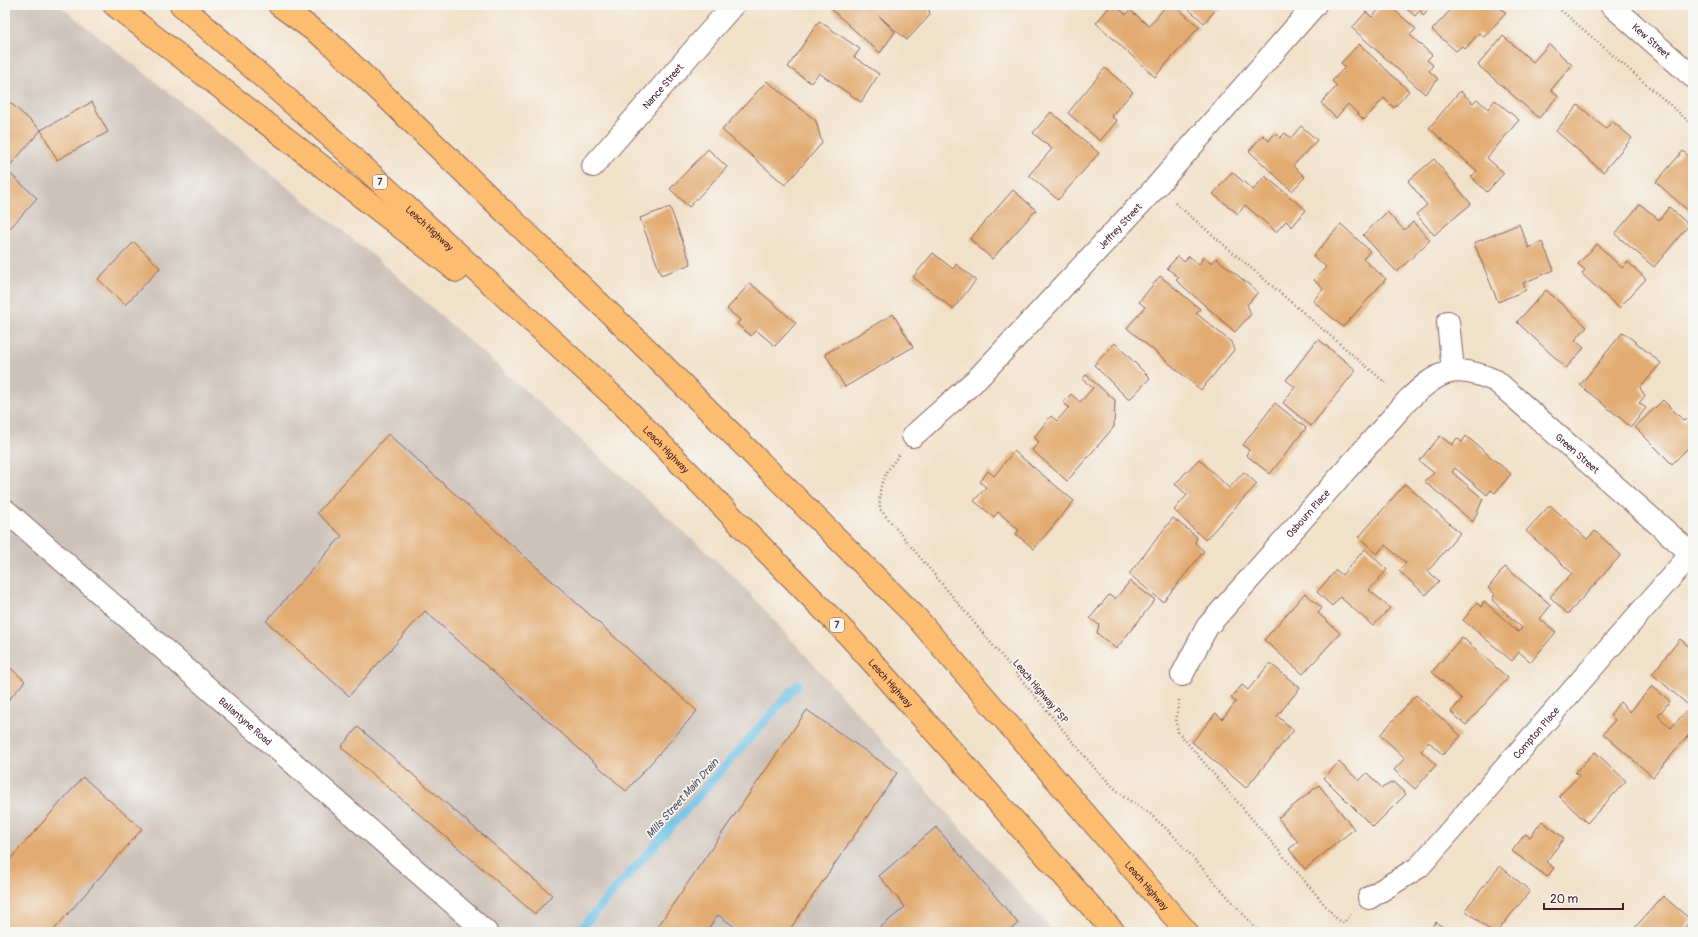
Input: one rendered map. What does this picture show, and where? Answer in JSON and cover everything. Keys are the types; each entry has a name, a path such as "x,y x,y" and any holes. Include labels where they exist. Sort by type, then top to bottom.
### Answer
{"highway":[{"path":"114,5 577,363"},
{"name":"Leach Highway","path":"180,5 334,140 623,405 848,635 1114,932"},
{"name":"Leach Highway","path":"279,5 328,41 654,356 916,617 1187,932"},
{"path":"292,5 328,41"}],"street":[{"name":"Nance Street","path":"593,166 733,5"},
{"name":"Jeffrey Street","path":"913,436 978,378 1156,187 1315,5"},
{"name":"Kew Street","path":"1611,5 1693,77"},
{"path":"1448,322 1454,370"},
{"name":"Osbourn Place","path":"1182,675 1207,627 1407,401 1428,381 1454,370"},
{"name":"Green Street","path":"1454,370 1476,372 1496,381 1692,554"},
{"name":"Ballantyne Road","path":"5,510 486,932"},
{"name":"Compton Place","path":"1369,898 1419,867 1692,554"}],"path":[{"path":"1555,5 1693,125"},
{"path":"1156,187 1407,401"},
{"name":"Leach Highway PSP","path":"913,436 886,472 878,491 880,509 1097,771 1124,797 1149,813 1172,834 1259,932"},
{"path":"1182,675 1176,722 1178,732 1188,744 1336,918 1343,923 1369,898"}],"shaded area":[{"path":"5,5 59,5 374,256 737,579 1054,932 5,932"}],"building":[{"path":"836,5 928,5 930,15 907,40 879,16 895,32 880,53 832,10"},
{"path":"1111,5 1115,5 1126,15 1130,10 1149,26 1167,5 1174,5 1199,27 1155,77 1096,23"},
{"path":"1184,5 1220,5 1204,23"},
{"path":"1383,5 1389,5 1416,29 1410,35 1432,55 1427,60 1433,65 1429,71 1438,79 1425,94 1352,28 1366,12 1372,17"},
{"path":"1402,5 1434,5 1423,16 1420,10 1415,16"},
{"path":"1455,5 1497,5 1506,13 1484,37 1479,33 1465,49 1462,46 1456,51 1432,30"},
{"path":"819,21 860,49 854,57 879,74 861,102 819,73 811,83 788,67"},
{"path":"1503,36 1533,62 1549,44 1572,65 1551,90 1558,96 1539,118 1478,65"},
{"path":"1359,44 1409,91 1394,108 1384,98 1364,120 1348,104 1336,118 1321,103 1337,86 1332,81 1345,67 1341,63"},
{"path":"1105,68 1133,92 1111,116 1117,121 1100,141 1068,113"},
{"path":"767,81 816,121 822,143 785,185 722,130"},
{"path":"1460,91 1473,103 1477,99 1488,109 1495,100 1519,120 1487,158 1504,173 1487,192 1471,177 1477,171 1429,128"},
{"path":"5,98 41,130 6,170 37,198 5,234"},
{"path":"92,102 108,132 57,160 41,130"},
{"path":"1578,105 1606,129 1612,121 1632,138 1603,172 1556,131"},
{"path":"1051,112 1099,153 1058,200 1029,175 1052,149 1033,133"},
{"path":"1301,126 1317,140 1293,166 1305,177 1292,191 1249,151 1263,135 1269,141 1275,133 1280,138 1285,133 1291,138"},
{"path":"708,149 727,167 689,207 670,189"},
{"path":"1683,151 1693,160 1693,215 1656,182"},
{"path":"1434,159 1471,204 1434,235 1416,214 1427,205 1408,181"},
{"path":"1232,172 1253,190 1265,176 1306,210 1292,227 1286,221 1276,232 1245,205 1238,214 1213,194"},
{"path":"1013,190 1036,210 992,259 970,239"},
{"path":"1640,204 1659,220 1669,207 1689,225 1654,267 1615,234"},
{"path":"670,207 691,264 661,275 640,218"},
{"path":"1387,212 1404,230 1413,222 1430,240 1397,272 1363,235"},
{"path":"1341,224 1370,251 1363,259 1386,279 1343,327 1313,301 1323,289 1314,280 1326,267 1313,256"},
{"path":"1519,224 1529,248 1542,242 1554,270 1523,283 1526,290 1498,302 1474,243"},
{"path":"134,242 160,268 125,305 98,279"},
{"path":"1597,244 1622,268 1628,262 1646,279 1619,308 1582,274 1585,270 1578,264"},
{"path":"933,253 953,269 956,264 976,280 953,309 913,277"},
{"path":"1178,256 1184,262 1189,256 1199,265 1203,257 1212,263 1216,258 1258,292 1247,305 1251,314 1235,332 1176,280 1179,278 1167,268"},
{"path":"1160,276 1200,309 1196,313 1231,342 1234,350 1201,390 1127,328 1145,307 1139,302"},
{"path":"750,283 796,323 775,346 756,330 751,336 737,324 740,320 727,309"},
{"path":"1546,290 1587,327 1575,340 1584,348 1566,368 1517,322"},
{"path":"893,314 913,347 845,387 825,354"},
{"path":"1623,332 1661,363 1640,388 1645,396 1639,403 1646,408 1631,427 1580,385"},
{"path":"1318,339 1356,370 1311,426 1283,403 1295,387 1286,380"},
{"path":"1115,343 1150,378 1129,400 1094,365"},
{"path":"1086,375 1115,400 1114,427 1067,481 1032,450 1039,442 1034,437 1051,416 1057,421 1069,407 1063,403 1071,394 1080,402 1093,388 1082,379"},
{"path":"1663,400 1684,421 1693,412 1693,443 1672,464 1635,427"},
{"path":"1275,403 1306,428 1270,474 1246,455 1249,450 1243,445"},
{"path":"388,434 697,711 626,791 425,611 349,696 266,621 342,536 317,513"},
{"path":"1440,436 1452,445 1457,438 1462,442 1466,436 1511,474 1495,493 1491,490 1487,495 1455,468 1452,472 1483,499 1473,522 1424,481 1434,473 1419,461"},
{"path":"1014,451 1074,501 1034,549 1016,534 1019,530 998,512 994,517 974,501 986,487 980,482 988,471 994,476"},
{"path":"1199,459 1229,488 1244,472 1257,484 1205,540 1174,510 1187,495 1175,484"},
{"path":"1405,484 1460,533 1428,571 1439,581 1426,595 1399,571 1406,563 1385,545 1377,554 1359,537"},
{"path":"1550,505 1587,539 1595,531 1621,555 1568,614 1550,597 1572,573 1526,531"},
{"path":"1173,518 1197,537 1195,543 1204,551 1163,602 1129,574"},
{"path":"1365,549 1387,570 1369,590 1390,608 1373,626 1340,597 1332,606 1317,592 1336,570 1342,575"},
{"path":"1505,567 1551,605 1540,619 1556,632 1531,662 1519,652 1512,661 1463,620 1477,603 1481,607 1484,601 1518,632 1522,628 1492,600 1495,594 1488,588"},
{"path":"1130,581 1155,600 1116,649 1097,633 1099,625 1090,618 1109,595 1115,599"},
{"path":"1305,593 1322,608 1318,613 1340,633 1303,674 1264,640"},
{"path":"1462,637 1508,678 1466,725 1451,712 1462,699 1432,672"},
{"path":"1680,639 1693,650 1693,709 1652,674"},
{"path":"5,663 25,681 5,704"},
{"path":"1270,663 1300,688 1277,716 1294,730 1246,788 1192,742 1216,713 1222,719 1236,702 1231,698 1242,685 1248,690"},
{"path":"1652,686 1670,701 1658,716 1671,728 1686,711 1693,717 1693,730 1653,777 1603,734 1615,720 1610,715 1620,702 1630,712"},
{"path":"1416,695 1461,736 1443,755 1429,742 1421,751 1436,765 1415,789 1394,770 1405,758 1380,735"},
{"path":"807,710 897,773 788,932 742,932 718,915 706,932 654,932"},
{"path":"358,727 552,895 535,914 341,747"},
{"path":"1595,752 1626,781 1587,823 1559,796 1579,776 1575,772"},
{"path":"1339,762 1359,781 1367,773 1382,788 1393,782 1406,794 1373,827 1324,778"},
{"path":"83,777 142,829 52,932 5,932 5,865"},
{"path":"1319,785 1354,829 1305,869 1289,849 1298,842 1278,818"},
{"path":"1542,821 1564,838 1546,862 1554,868 1547,877 1512,851 1525,834 1530,837"},
{"path":"936,827 1018,923 1008,932 875,932 905,907 879,876"},
{"path":"1500,866 1530,891 1497,932 1492,932 1465,910"},
{"path":"1663,896 1691,920 1681,932 1631,932"},
{"path":"1436,922 1449,932 1428,932"}],"waterway":[{"name":"Mills Street Main Drain","path":"582,927 798,684"}]}
